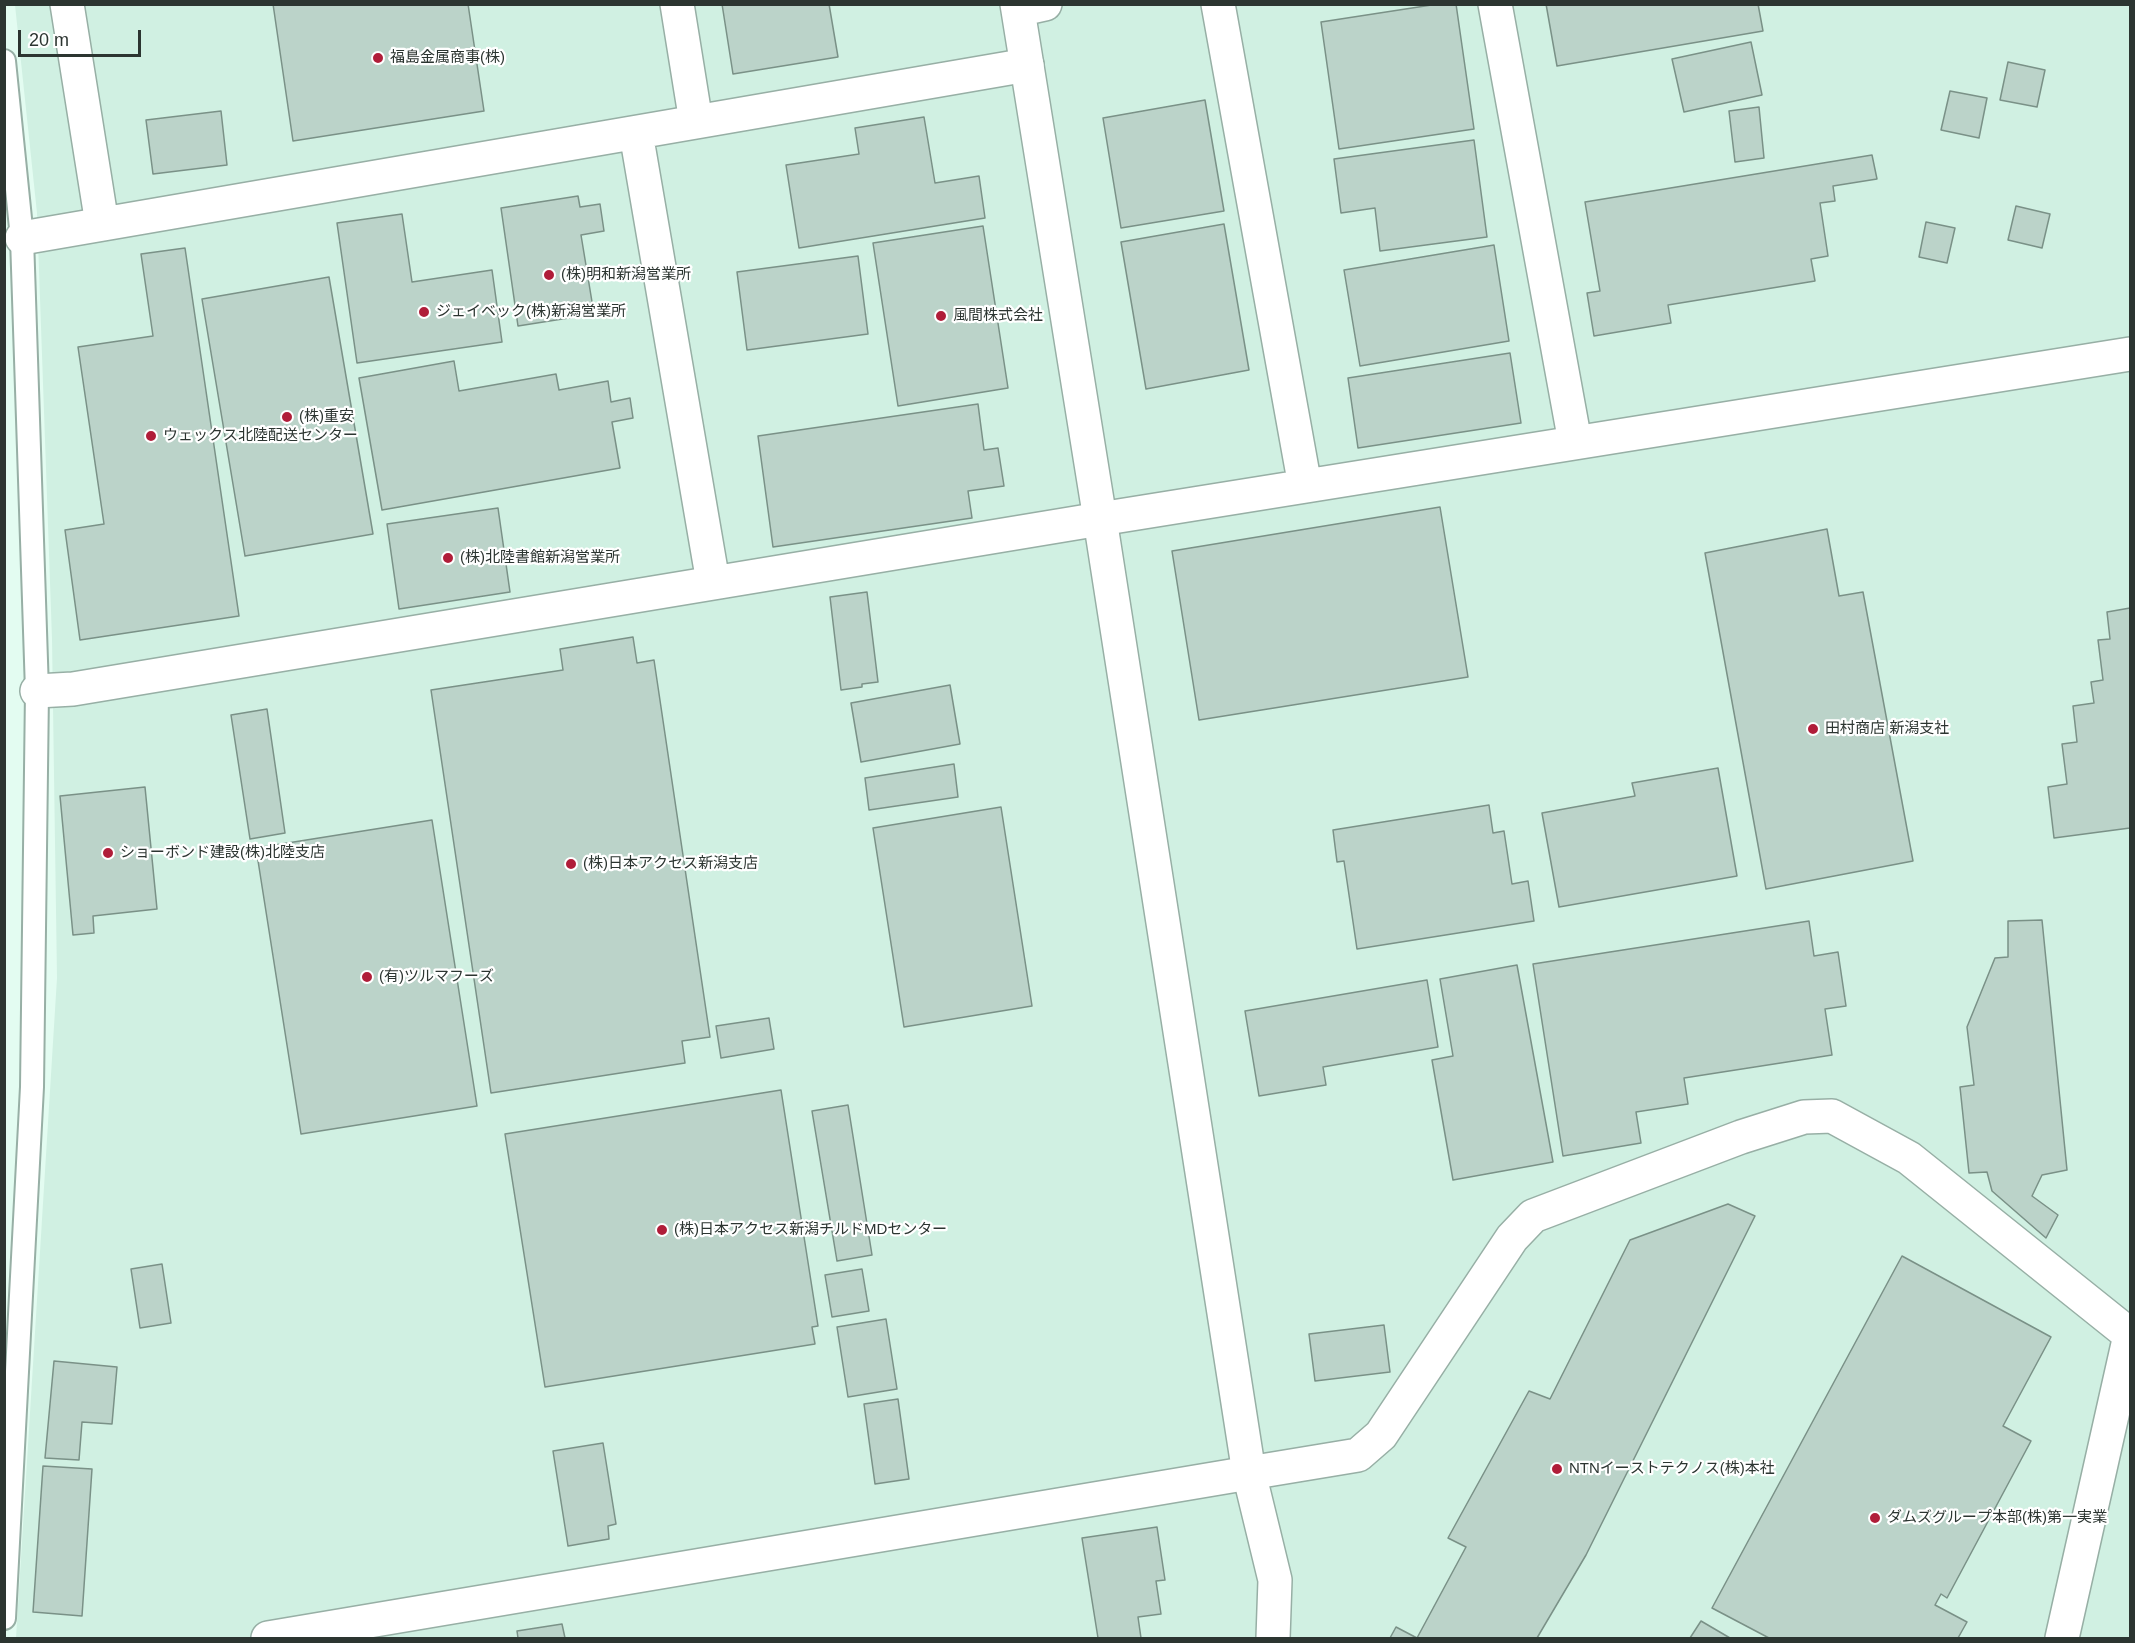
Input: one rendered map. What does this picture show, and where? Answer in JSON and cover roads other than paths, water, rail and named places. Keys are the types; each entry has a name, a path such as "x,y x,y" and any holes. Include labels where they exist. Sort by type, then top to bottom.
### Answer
{"street":[{"path":"66,4 102,224"},
{"path":"678,4 696,123"},
{"path":"1218,4 1305,486"},
{"path":"1496,4 1575,442"},
{"path":"1027,6 1027,65 1249,1473 1275,1580 1273,1638"},
{"path":"22,238 1027,65"},
{"path":"636,133 713,582"},
{"path":"37,691 73,689 713,582 2130,354"},
{"path":"268,1638 1358,1455 1381,1435 1512,1238 1533,1216 1741,1137 1804,1117 1833,1116 1909,1158 2130,1335 2062,1638"}],"lane":[{"path":"4,62 22,238 37,691 32,1087 4,1618"}],"place":[{"name":"福島金属商事(株)","path":"378,58"},
{"name":"(株)明和新潟営業所","path":"549,275"},
{"name":"ジェイベック(株)新潟営業所","path":"424,312"},
{"name":"風間株式会社","path":"941,316"},
{"name":"(株)重安","path":"287,417"},
{"name":"ウェックス北陸配送センター","path":"151,436"},
{"name":"(株)北陸書館新潟営業所","path":"448,558"},
{"name":"田村商店 新潟支社","path":"1813,729"},
{"name":"ショーボンド建設(株)北陸支店","path":"108,853"},
{"name":"(株)日本アクセス新潟支店","path":"571,864"},
{"name":"(有)ツルマフーズ","path":"367,977"},
{"name":"(株)日本アクセス新潟チルドMDセンター","path":"662,1230"},
{"name":"NTNイーストテクノス(株)本社","path":"1557,1469"},
{"name":"ダムズグループ本部(株)第一実業","path":"1875,1518"}]}
